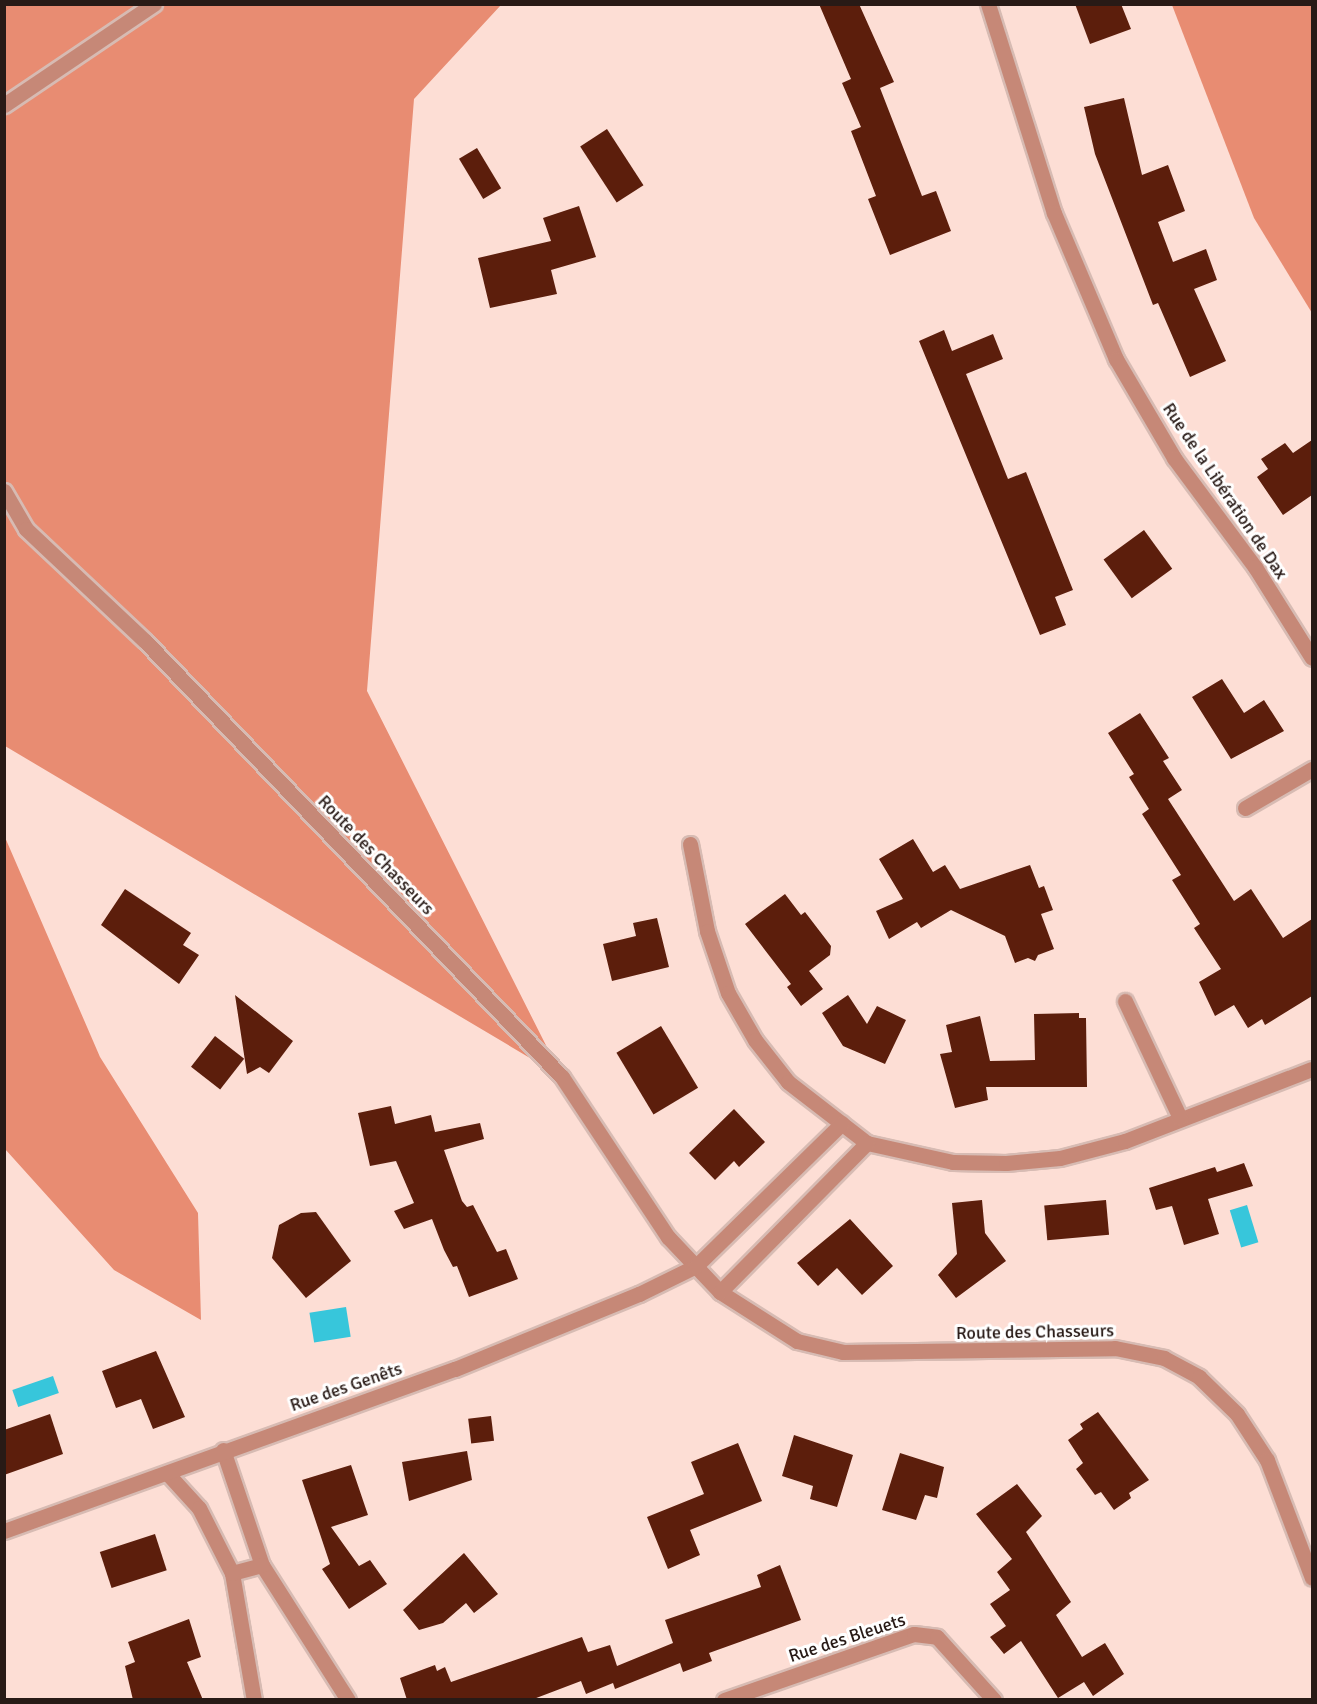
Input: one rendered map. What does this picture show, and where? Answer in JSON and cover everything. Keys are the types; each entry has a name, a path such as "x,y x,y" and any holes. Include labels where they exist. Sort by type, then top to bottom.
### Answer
{"street":[{"path":"4,105 154,4"},
{"name":"Rue de la Libération de Dax","path":"988,4 1054,213 1116,359 1174,458 1255,567 1312,658"},
{"name":"Route des Chasseurs","path":"4,491 26,529 145,641 562,1077 668,1237 720,1292 797,1341 843,1352 1115,1348 1164,1358 1199,1377 1237,1414 1267,1460 1312,1578"},
{"path":"1245,808 1312,769"},
{"path":"690,844 707,931 728,993 755,1040 788,1082 867,1143 953,1162 1006,1163 1071,1156 1125,1141 1312,1069"},
{"path":"1125,1000 1180,1118"},
{"path":"696,1266 842,1123"},
{"path":"720,1292 867,1143"},
{"name":"Rue des Genêts","path":"4,1531 167,1473 223,1450 455,1369 639,1294 696,1266"},
{"path":"223,1450 262,1565 348,1700"},
{"path":"167,1473 199,1508 232,1573 254,1700"},
{"path":"232,1573 262,1565"},
{"name":"Rue des Bleuets","path":"724,1700 914,1634 937,1638 994,1700"}],"shaded area":[{"path":"5,5 501,5 414,99 367,691 562,1077 5,746"},
{"path":"1172,5 1312,5 1312,313 1254,218"},
{"path":"4,835 100,1057 198,1213 201,1320 114,1270 5,1149"}],"water":[{"path":"1247,1205 1258,1242 1241,1248 1230,1210"},
{"path":"346,1307 351,1337 314,1342 309,1313"},
{"path":"53,1376 59,1393 18,1407 12,1390"}],"building":[{"path":"819,4 859,4 894,82 880,88 922,196 936,191 951,231 890,255 868,199 876,196 851,131 861,127 842,83 851,79"},
{"path":"1075,4 1121,4 1131,29 1090,44"},
{"path":"1124,98 1142,175 1168,165 1185,211 1158,222 1173,262 1206,249 1217,280 1194,289 1226,361 1190,377 1158,303 1153,305 1095,154 1084,107"},
{"path":"607,129 643,185 617,203 580,146"},
{"path":"477,148 501,188 483,199 459,159"},
{"path":"579,206 596,257 551,270 557,294 490,308 478,258 551,241 543,218"},
{"path":"944,330 952,351 993,334 1003,359 966,374 1008,479 1026,472 1073,590 1055,597 1066,625 1040,635 919,341"},
{"path":"1312,440 1312,495 1283,515 1257,477 1268,469 1261,459 1285,443 1293,453"},
{"path":"1144,530 1172,569 1132,598 1104,559"},
{"path":"1222,679 1244,713 1264,700 1284,731 1231,759 1192,697"},
{"path":"1140,713 1169,758 1163,761 1182,790 1168,799 1234,901 1251,889 1283,938 1312,919 1312,996 1265,1025 1262,1019 1248,1028 1234,1005 1215,1016 1199,982 1221,969 1194,928 1200,924 1172,880 1181,875 1142,814 1149,809 1129,777 1134,774 1108,733"},
{"path":"913,839 933,872 945,865 960,889 1030,865 1039,888 1044,886 1053,910 1041,914 1054,949 1038,955 1035,961 1028,958 1015,963 1005,936 951,910 921,928 917,922 889,939 876,911 903,899 879,859"},
{"path":"125,889 191,933 183,945 199,955 179,984 101,925"},
{"path":"785,894 801,915 805,912 831,946 830,955 809,971 823,989 801,1006 787,987 791,984 745,924"},
{"path":"657,918 669,967 612,981 603,944 636,936 633,923"},
{"path":"235,995 293,1041 269,1073 260,1067 247,1074"},
{"path":"848,995 867,1024 877,1006 906,1020 885,1064 843,1046 822,1013"},
{"path":"1079,1013 1079,1018 1086,1018 1087,1087 986,1087 988,1100 955,1108 940,1054 952,1052 946,1025 980,1016 990,1061 1035,1060 1034,1014"},
{"path":"661,1026 698,1088 654,1114 616,1053"},
{"path":"215,1036 244,1059 220,1090 191,1067"},
{"path":"391,1106 395,1124 431,1115 435,1132 480,1123 484,1139 444,1150 462,1201 467,1207 473,1205 497,1252 506,1249 518,1279 469,1297 457,1266 453,1267 444,1250 432,1219 404,1229 394,1211 414,1203 396,1161 370,1166 358,1113"},
{"path":"734,1109 765,1142 739,1167 734,1161 715,1180 689,1153"},
{"path":"1244,1163 1253,1186 1208,1199 1219,1234 1184,1245 1172,1206 1156,1210 1149,1188 1215,1167 1217,1172"},
{"path":"982,1200 985,1233 1006,1261 956,1298 938,1275 957,1254 952,1203"},
{"path":"1106,1200 1109,1235 1047,1240 1044,1205"},
{"path":"316,1212 351,1261 306,1298 272,1258 279,1225 301,1213"},
{"path":"850,1219 893,1266 862,1295 837,1268 818,1286 797,1263"},
{"path":"156,1351 185,1417 153,1429 141,1399 116,1408 102,1371"},
{"path":"1098,1412 1149,1480 1129,1493 1131,1498 1114,1510 1101,1492 1095,1495 1076,1469 1083,1463 1068,1440 1083,1429 1080,1424"},
{"path":"50,1414 63,1454 4,1475 4,1430"},
{"path":"491,1416 494,1441 471,1444 468,1419"},
{"path":"794,1435 853,1455 837,1507 810,1499 813,1486 782,1476"},
{"path":"738,1443 762,1501 690,1530 700,1555 668,1569 647,1517 704,1494 691,1462"},
{"path":"467,1451 472,1480 409,1501 402,1462"},
{"path":"900,1453 944,1467 937,1498 925,1495 916,1520 882,1510"},
{"path":"351,1465 368,1515 331,1527 359,1566 370,1560 387,1584 349,1609 322,1569 330,1564 302,1480"},
{"path":"1017,1484 1042,1516 1026,1532 1071,1602 1056,1615 1082,1657 1105,1643 1124,1674 1093,1696 1084,1682 1058,1698 1021,1641 1004,1654 990,1637 1006,1626 990,1604 1010,1590 997,1572 1012,1559 976,1514"},
{"path":"155,1534 167,1570 112,1588 100,1552"},
{"path":"464,1553 498,1594 474,1613 466,1603 443,1623 419,1630 403,1610"},
{"path":"780,1565 801,1620 709,1653 712,1661 683,1672 680,1663 615,1689 613,1683 586,1694 581,1681 531,1700 407,1700 400,1678 435,1665 437,1671 445,1667 451,1682 582,1637 588,1652 610,1645 617,1666 673,1643 665,1620 761,1587 757,1575"},
{"path":"189,1619 201,1657 187,1662 203,1700 133,1700 125,1666 135,1662 128,1642"}]}
